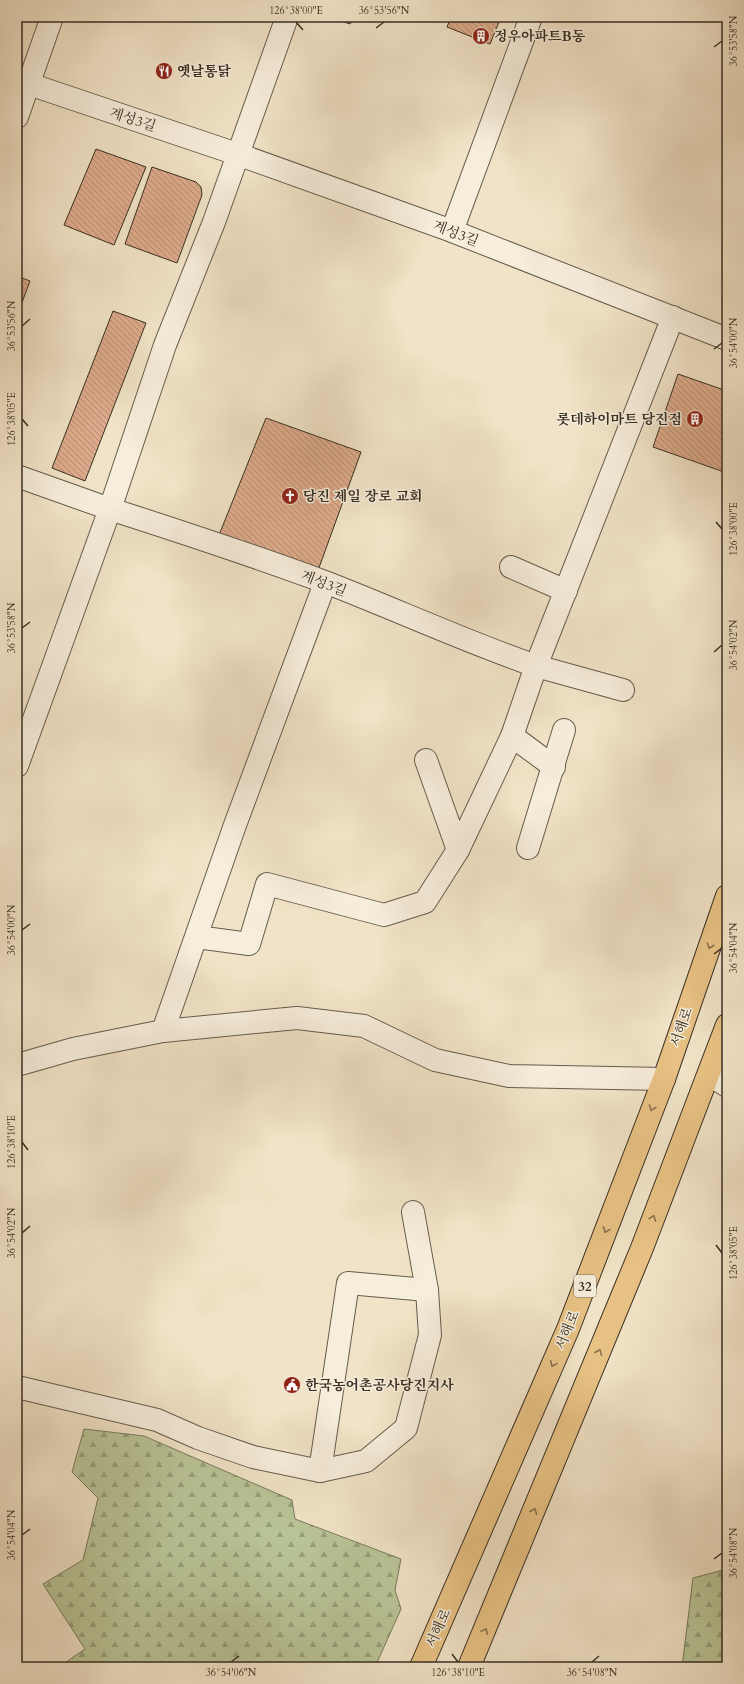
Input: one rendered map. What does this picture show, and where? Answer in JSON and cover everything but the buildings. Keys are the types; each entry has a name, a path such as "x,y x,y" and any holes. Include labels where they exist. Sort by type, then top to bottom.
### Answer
{"main road":[{"name":"서해로","path":"421,1667 568,1329 664,1079 727,896"},
{"path":"469,1667 636,1263 718,1076 727,1025"}],"street":[{"path":"17,117 23,82 52,17"},
{"path":"17,766 110,509 165,345 214,222 287,17"},
{"path":"452,231 531,17"},
{"name":"계성3길","path":"23,82 237,154 452,231 727,339"},
{"path":"197,937 249,944 267,884 384,915 425,902 458,850 512,736 536,666 673,318"},
{"name":"계성3길","path":"17,476 110,509 214,543 325,583 487,649 536,666 623,690"},
{"path":"511,567 566,591"},
{"path":"163,1032 235,825 325,583"},
{"path":"528,848 554,767 564,730"},
{"path":"512,736 554,767"},
{"path":"426,760 458,850"},
{"path":"17,1065 73,1049 163,1032 297,1018 364,1026 435,1060 509,1076 664,1079"},
{"path":"718,1076 727,1086"},
{"path":"17,1387 157,1420 198,1438 253,1457 320,1471 366,1461 406,1428 430,1335 427,1290 413,1212"},
{"path":"320,1471 348,1282 427,1290"}],"green space":[{"path":"84,1429 144,1436 292,1500 295,1519 401,1559 395,1590 401,1609 375,1667 59,1667 85,1649 43,1584 83,1560 98,1498 72,1472"},
{"path":"727,1569 727,1667 682,1667 693,1578"}],"place":[{"name":"정우아파트B동","path":"481,36"},
{"name":"옛날통닭","path":"164,71"},
{"name":"롯데하이마트 당진점","path":"695,419"},
{"name":"당진 제일 장로 교회","path":"290,496"},
{"name":"한국농어촌공사당진지사","path":"292,1385"}]}
